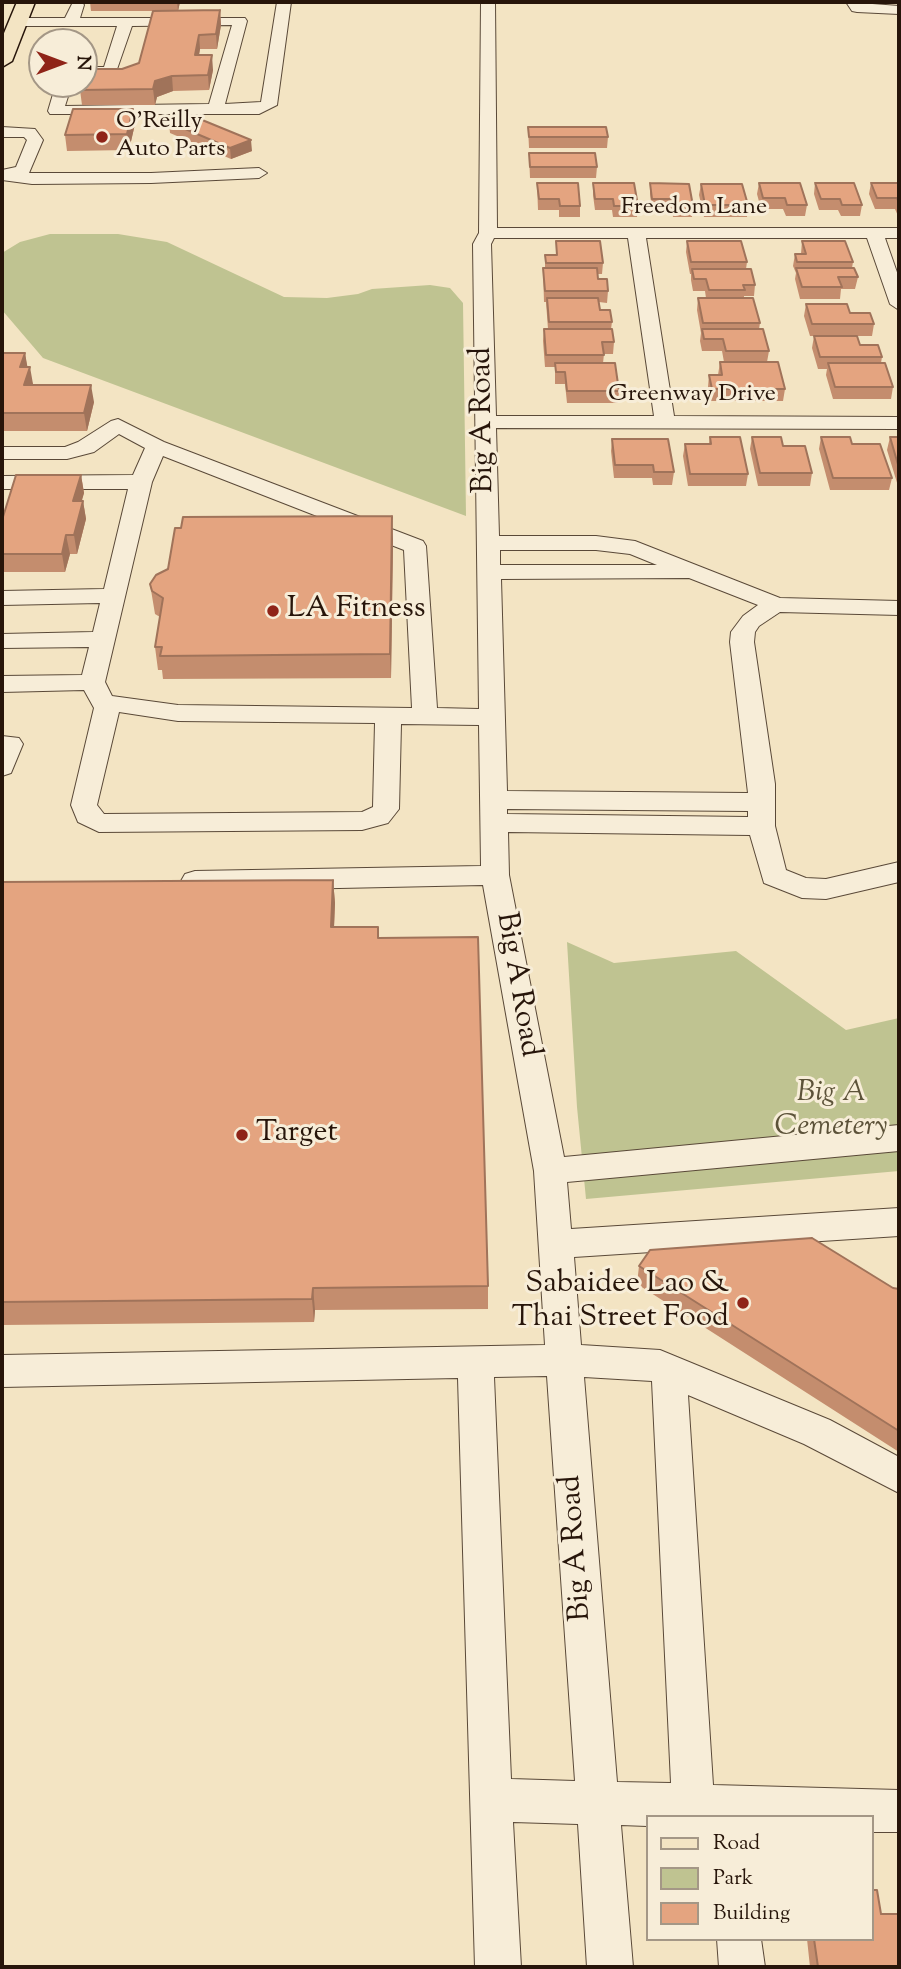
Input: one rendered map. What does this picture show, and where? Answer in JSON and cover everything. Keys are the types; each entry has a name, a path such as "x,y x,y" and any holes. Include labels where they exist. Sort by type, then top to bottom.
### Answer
{"main road":[{"path":"2,61 10,22 26,2"}],"street":[{"path":"76,28 78,2"},
{"path":"192,21 197,2"},
{"path":"216,109 236,54 240,21 246,2"},
{"path":"60,98 57,111 260,108 269,105 271,54 284,2"},
{"name":"Big A Road","path":"488,2 488,233 482,244 495,875 550,1171 610,1967"},
{"path":"853,2 857,8 899,10"},
{"path":"10,22 240,21"},
{"path":"98,72 110,72 126,22"},
{"path":"2,132 29,132 35,140 23,170 4,175"},
{"path":"26,163 136,162"},
{"path":"4,175 32,179 259,173"},
{"name":"Freedom Lane","path":"488,233 899,233"},
{"path":"636,233 665,422"},
{"path":"874,233 899,304"},
{"name":"Greenway Drive","path":"485,422 899,423"},
{"path":"4,458 67,453 86,447 118,425 157,446 415,546 425,716"},
{"path":"157,446 141,482 104,639 101,692 84,805 88,816 99,823 362,821 377,817 386,809 388,715"},
{"path":"2,482 141,482"},
{"path":"488,558 692,572 775,604 797,607 899,608"},
{"path":"2,598 113,596"},
{"path":"775,604 751,621 743,632 762,784 761,814 774,876 802,888 826,889 899,872"},
{"path":"2,641 104,639"},
{"path":"2,684 101,692 178,713 492,717"},
{"path":"2,744 10,744 2,767"},
{"path":"494,812 761,814"},
{"path":"166,882 495,875"},
{"path":"550,1171 899,1138"},
{"path":"555,1244 899,1222"},
{"path":"2,1371 564,1360 660,1366 817,1432 899,1476"},
{"path":"475,1362 498,1967"},
{"path":"669,1370 715,1809"},
{"path":"491,1800 598,1802 715,1809 899,1811"},
{"path":"739,1941 742,1967"}],"green space":[{"path":"50,234 118,234 167,242 284,297 327,298 358,294 372,289 430,285 450,288 463,303 466,516 43,358 2,310 2,253 20,242"},
{"name":"Big A Cemetery","path":"567,942 614,963 736,951 846,1030 899,1018 899,1171 586,1199 577,1107"}],"building":[{"path":"220,10 216,34 199,35 195,55 212,55 208,75 172,76 155,81 153,89 98,90 98,69 122,69 139,63 153,11"},
{"path":"73,109 133,109 127,134 65,135"},
{"path":"190,115 251,140 230,148 169,122"},
{"path":"528,127 606,127 608,137 529,137"},
{"path":"529,153 595,153 597,167 530,167"},
{"path":"537,183 578,183 580,206 560,206 559,199 539,199"},
{"path":"593,183 634,183 638,206 614,206 613,199 595,199"},
{"path":"650,183 689,184 693,206 674,206 673,199 652,199"},
{"path":"759,183 800,183 807,205 787,205 785,198 763,198"},
{"path":"815,183 854,183 862,205 842,205 840,199 821,199"},
{"path":"871,183 899,183 899,203 897,198 877,198"},
{"path":"701,184 742,184 748,205 705,205"},
{"path":"556,241 600,241 603,263 546,263 545,255 557,255"},
{"path":"687,241 741,241 747,262 691,262"},
{"path":"802,241 845,241 853,262 797,262 795,254 806,254"},
{"path":"543,268 597,268 598,279 607,279 608,291 545,291"},
{"path":"796,268 854,268 858,277 838,277 842,287 802,287"},
{"path":"692,269 751,269 755,285 743,285 745,290 709,290 706,279 694,279"},
{"path":"547,298 598,298 600,310 610,310 612,322 549,322"},
{"path":"698,298 753,298 760,323 703,323"},
{"path":"806,304 847,304 850,313 870,313 874,324 812,324"},
{"path":"544,329 612,329 614,342 602,342 604,355 546,355"},
{"path":"702,329 763,329 769,351 726,351 723,339 704,339"},
{"path":"814,336 857,336 860,345 878,345 882,357 820,357"},
{"path":"2,353 25,353 20,367 30,367 24,385 91,385 84,413 2,413"},
{"path":"720,362 778,362 785,389 712,389 709,375 722,375"},
{"path":"555,363 615,363 619,391 567,391 565,372 556,372"},
{"path":"828,363 885,363 893,387 835,387"},
{"path":"710,437 740,437 748,474 690,474 685,444 711,444"},
{"path":"752,437 781,437 783,446 805,446 812,473 760,473"},
{"path":"821,437 850,437 852,444 880,444 892,478 833,478"},
{"path":"890,437 899,437 899,468"},
{"path":"612,439 668,439 674,472 654,472 653,465 615,465"},
{"path":"16,475 81,475 73,501 83,501 74,535 66,535 62,554 2,554 2,520"},
{"name":"LA Fitness","path":"392,516 390,654 160,656 162,647 155,647 163,598 152,591 150,584 156,575 168,569 175,528 181,528 183,517"},
{"name":"Target","path":"333,880 331,927 378,927 378,938 478,937 488,1286 313,1288 312,1299 2,1302 2,882"},
{"path":"812,1238 893,1288 899,1289 899,1431 639,1266 650,1250"},
{"path":"873,1890 877,1890 881,1914 899,1914 899,1967 818,1967 814,1941 873,1941"}],"place":[{"name":"O'Reilly Auto Parts","path":"102,137"},
{"name":"LA Fitness","path":"273,611"},
{"name":"Target","path":"242,1135"},
{"name":"Sabaidee Lao & Thai Street Food","path":"743,1303"}]}
